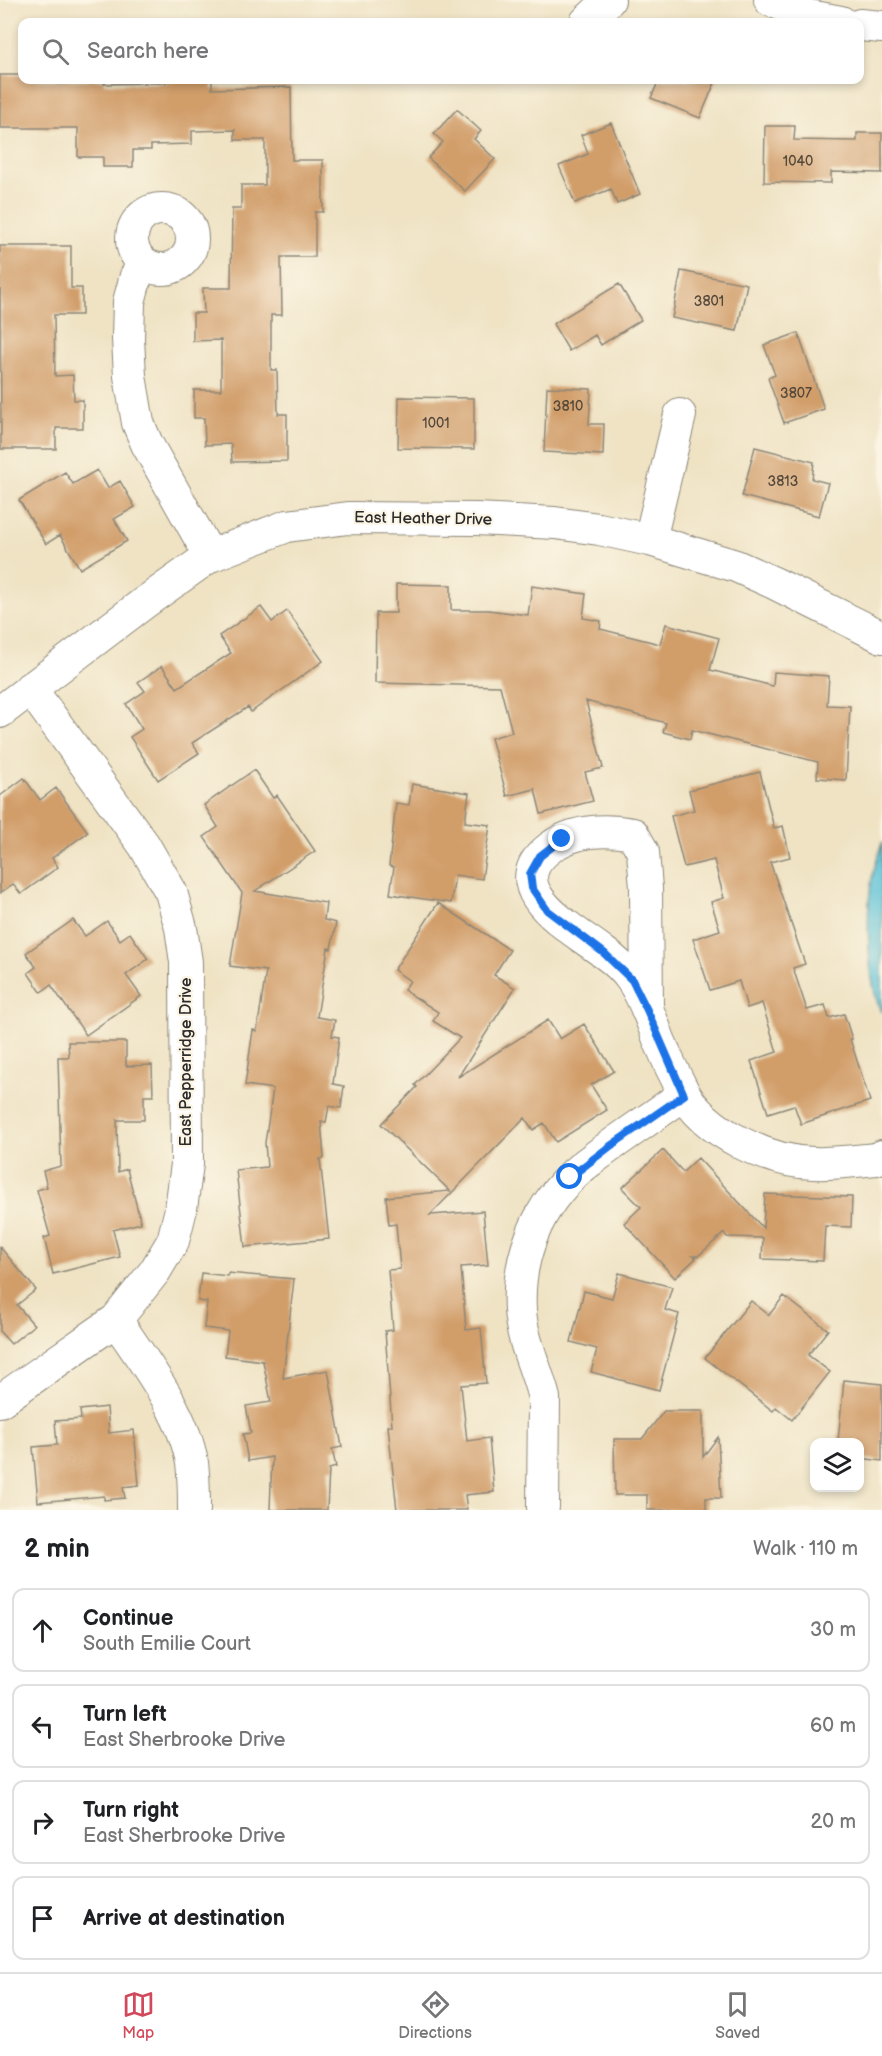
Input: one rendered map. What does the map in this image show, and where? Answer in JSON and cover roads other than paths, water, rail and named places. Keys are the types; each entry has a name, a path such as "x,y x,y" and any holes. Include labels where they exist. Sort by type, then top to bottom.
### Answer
{"street":[{"path":"590,18 609,0"},
{"path":"770,0 820,18"},
{"path":"864,25 882,27"},
{"path":"145,265 136,276 129,312 130,376 138,423 147,444 210,556"},
{"path":"650,540 680,415"},
{"name":"East Heather Drive","path":"0,712 210,556 287,526 348,518 476,519 555,523 599,529 650,540 736,566 882,637"},
{"name":"East Pepperridge Drive","path":"0,1401 116,1320 155,1271 173,1241 181,1209 187,1164 186,962 181,928 171,892 144,845 30,688"},
{"path":"647,1010 647,899 643,852 633,834 611,830 585,832 562,839 540,856 530,874 532,888 547,910 604,953 632,980 684,1095 703,1116 722,1131 764,1153 811,1163 880,1164"},
{"path":"543,1507 544,1398 526,1342 520,1312 524,1258 542,1215 570,1177 684,1095"},
{"path":"116,1320 162,1389 179,1423 192,1462 194,1510"}],"water":[{"path":"882,843 882,1013 873,985 868,914 874,868"}]}
